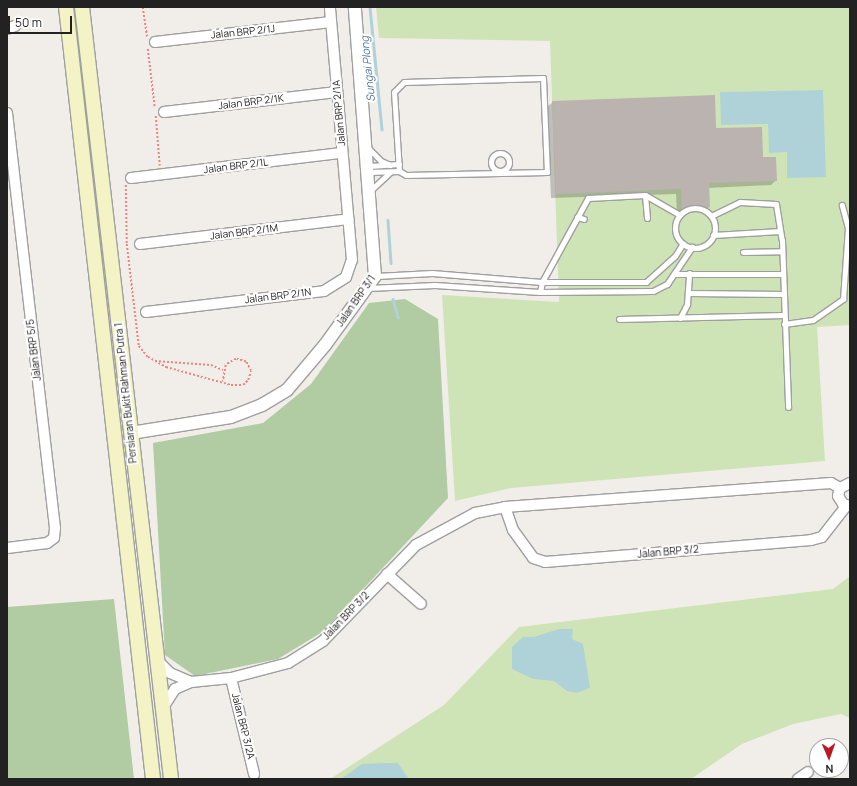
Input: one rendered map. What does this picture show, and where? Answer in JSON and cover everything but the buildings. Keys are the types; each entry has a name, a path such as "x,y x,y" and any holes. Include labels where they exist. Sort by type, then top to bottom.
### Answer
{"main road":[{"name":"Persiaran Bukit Rahman Putra 1","path":"66,7 153,779"},
{"name":"Persiaran Bukit Rahman Putra 1","path":"82,7 171,779"},
{"path":"112,415 130,433 122,452 127,498 122,510"}],"street":[{"name":"Jalan BRP 2/1A","path":"330,7 349,219"},
{"name":"Jalan BRP 3/1","path":"130,433 231,417 262,406 287,390 375,276 371,190 355,7"},
{"name":"Jalan BRP 2/1J","path":"150,42 331,22"},
{"name":"Jalan BRP 2/1K","path":"164,112 337,92"},
{"name":"Jalan BRP 5/5","path":"7,113 55,528 54,538 47,543 7,548"},
{"name":"Jalan BRP 2/1L","path":"128,178 342,153"},
{"name":"Jalan BRP 2/1M","path":"140,244 349,219"},
{"name":"Jalan BRP 2/1N","path":"146,312 332,288 350,270 349,219"},
{"name":"Jalan BRP 3/2","path":"162,709 175,689 191,682 231,678 288,663 323,642 416,545 458,520 505,507 831,483 840,488"},
{"path":"848,506 839,499 840,488 850,483"},
{"name":"Jalan BRP 3/2","path":"505,507 513,530 533,558 545,562 811,540 822,536 848,506"},
{"path":"387,574 421,604"},
{"name":"Jalan BRP 3/2","path":"157,660 170,673 191,682"},
{"name":"Jalan BRP 3/2A","path":"231,678 254,774"},
{"path":"798,779 808,772"}],"lane":[{"path":"369,169 399,171 406,175 499,171 547,172 543,78 404,82 394,92 399,171"},
{"path":"367,147 381,161 390,165"},
{"path":"369,169 399,164"},
{"path":"371,190 391,171"},
{"path":"540,292 542,282 588,198 644,195 680,215"},
{"path":"644,195 647,218"},
{"path":"711,216 740,202 776,204 782,251 788,407"},
{"path":"784,324 813,320 843,299 848,228 842,205"},
{"path":"690,209 700,209 711,216 713,235 705,245 692,247 683,243 675,231 680,215 690,209"},
{"path":"577,217 584,219"},
{"path":"713,235 780,231"},
{"path":"375,276 432,273 542,282 646,282 675,256 683,243"},
{"path":"367,288 435,285 540,292 653,291 667,284 692,247"},
{"path":"743,252 782,251"},
{"path":"680,318 689,294 689,273"},
{"path":"674,274 783,274"},
{"path":"689,294 784,294"},
{"path":"619,319 784,315"}],"path":[{"path":"143,7 150,42 160,164 160,168 154,169"},
{"path":"128,178 127,244 139,346 155,360 193,377 223,382 243,385 251,371 246,362 236,359 223,370 223,382"},
{"path":"155,360 210,365 223,370"}],"green space":[{"path":"376,7 850,7 850,325 817,327 825,461 511,488 455,501 442,295 559,302 550,41 379,38"},
{"path":"405,299 438,319 448,498 324,631 278,659 195,676 165,655 153,443 263,423 311,384 369,303"},
{"path":"850,576 850,718 841,714 793,724 742,744 691,779 330,779 444,705 519,627 833,589"},
{"path":"114,599 134,779 7,779 7,607"}],"water":[{"path":"823,90 826,177 787,178 787,152 769,153 768,124 721,125 720,92"},
{"path":"559,629 573,629 572,639 583,644 590,688 577,693 567,691 554,681 533,679 512,669 512,647 523,637 534,637"},
{"path":"398,763 409,779 341,779 362,764"}],"waterway":[{"name":"Sungai Plong","path":"370,7 382,129"},
{"name":"Sungai Plong","path":"388,220 391,263"},
{"name":"Sungai Plong","path":"393,299 398,317"}]}
